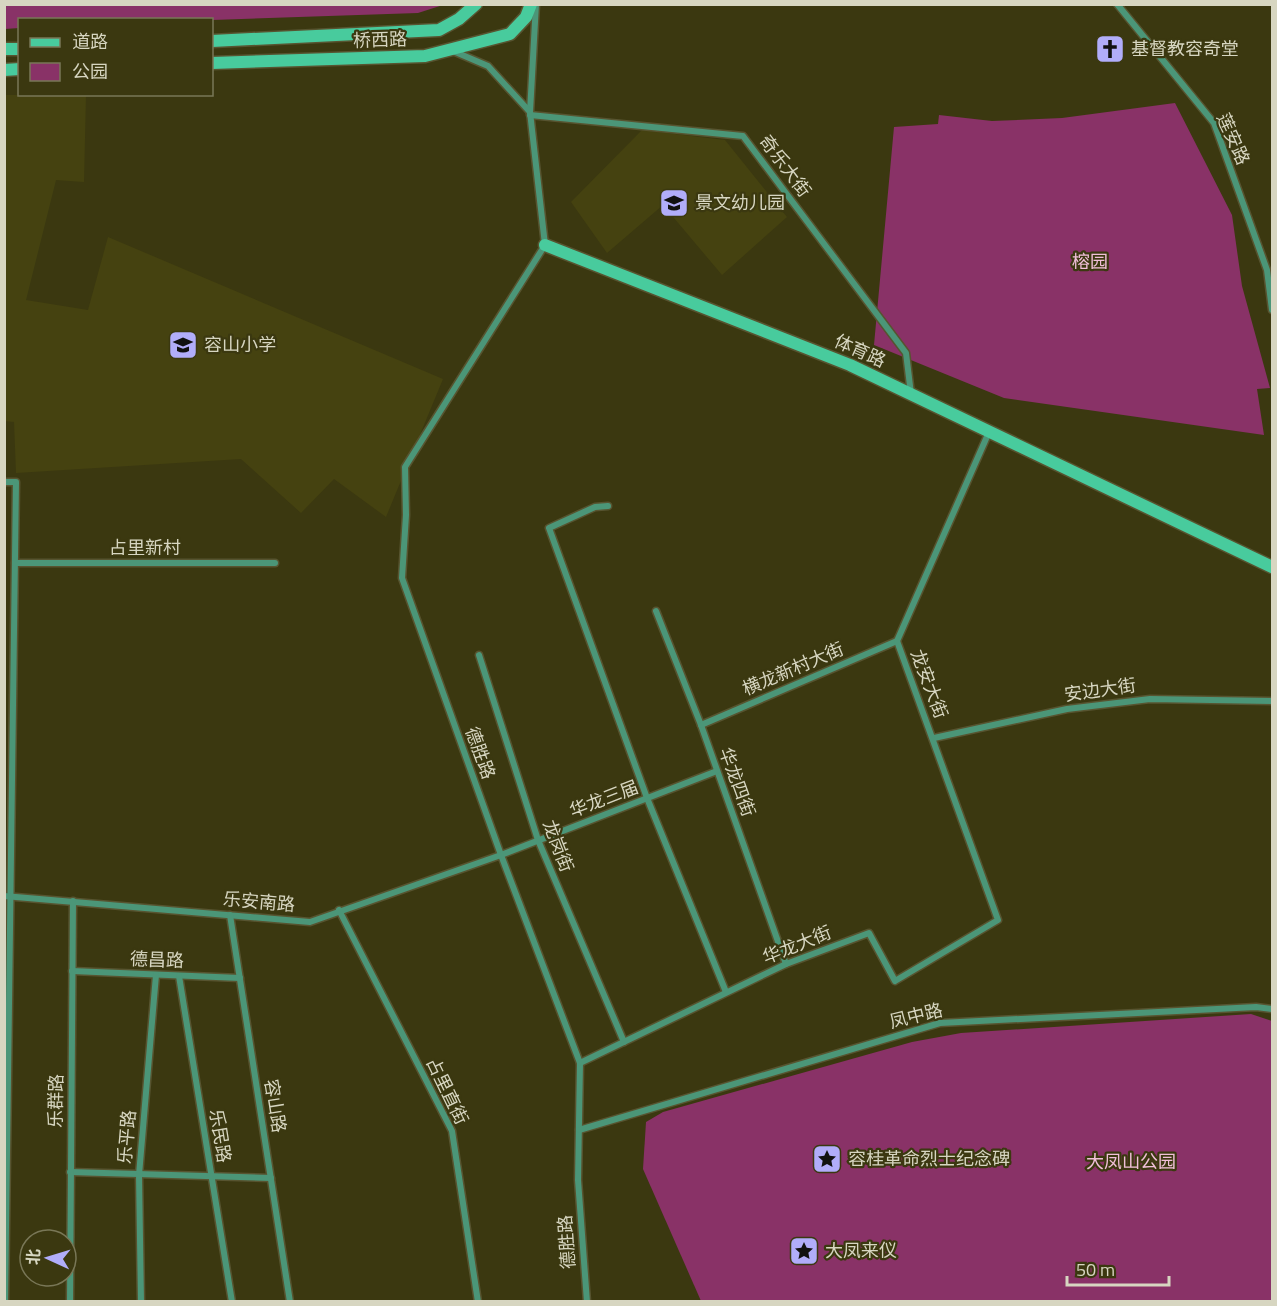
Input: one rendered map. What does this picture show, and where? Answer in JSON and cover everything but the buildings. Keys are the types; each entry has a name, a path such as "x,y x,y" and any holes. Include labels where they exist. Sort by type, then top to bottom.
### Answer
{"street":[{"name":"桥西路","path":"213,41 439,30 459,19 476,4"},
{"name":"桥西路","path":"213,63 425,57 510,34 526,17 531,4"},
{"path":"536,4 530,113 545,245"},
{"name":"莲安路","path":"1117,4 1214,123 1267,270 1272,310"},
{"path":"450,50 488,66 530,113"},
{"name":"奇乐大街","path":"530,113 743,136 906,353 910,394"},
{"name":"体育路","path":"545,245 798,343 1272,567"},
{"name":"德胜路","path":"545,245 405,467 406,515 402,578 501,855 580,1064 578,1180 587,1302"},
{"name":"龙安大街","path":"990,432 897,641 998,920"},
{"path":"4,482 16,482 8,896 5,1302"},
{"path":"608,506 595,507 549,528 647,798 726,992"},
{"name":"占里新村","path":"15,563 275,563"},
{"name":"华龙四街","path":"656,611 701,725 786,964"},
{"name":"横龙新村大街","path":"701,725 897,641"},
{"name":"龙岗街","path":"479,655 538,840 624,1042"},
{"name":"安边大街","path":"934,738 1067,709 1150,699 1272,701"},
{"name":"华龙三届","path":"501,855 717,771"},
{"name":"乐安南路","path":"8,896 310,922 501,855"},
{"name":"乐群路","path":"69,1302 73,901"},
{"name":"占里直街","path":"339,910 452,1131 478,1302"},
{"name":"容山路","path":"230,915 290,1302"},
{"name":"华龙大街","path":"580,1064 786,964 869,933 895,981 998,920"},
{"name":"德昌路","path":"72,971 240,978"},
{"name":"乐平路","path":"141,1302 139,1175 156,975"},
{"name":"乐民路","path":"179,976 232,1302"},
{"name":"凤中路","path":"579,1130 940,1023 1256,1007 1272,1010"},
{"path":"70,1172 271,1178"}],"shaded area":[{"name":"容山小学","path":"4,95 86,96 84,182 56,180 26,300 88,310 108,237 443,379 386,517 334,479 301,513 241,459 16,473 14,422 4,421"},
{"name":"景文幼儿园","path":"642,130 725,140 787,217 722,275 663,205 607,253 571,202"}],"green space":[{"path":"5,4 443,5 418,13 213,20 213,18 18,18 18,28 5,29"},
{"name":"榕园","path":"1175,103 1232,215 1242,286 1270,388 1257,389 1264,435 1004,398 874,345 894,127 938,124 939,115 992,121 1062,118"},
{"name":"大凤山公园","path":"1251,1014 1272,1021 1272,1301 701,1301 643,1169 646,1122 663,1112 912,1042 961,1033"}],"place":[{"name":"基督教容奇堂","path":"1110,49"},
{"name":"景文幼儿园","path":"674,203"},
{"name":"容山小学","path":"183,345"},
{"name":"容桂革命烈士纪念碑","path":"827,1159"},
{"name":"大凤来仪","path":"804,1251"}]}
